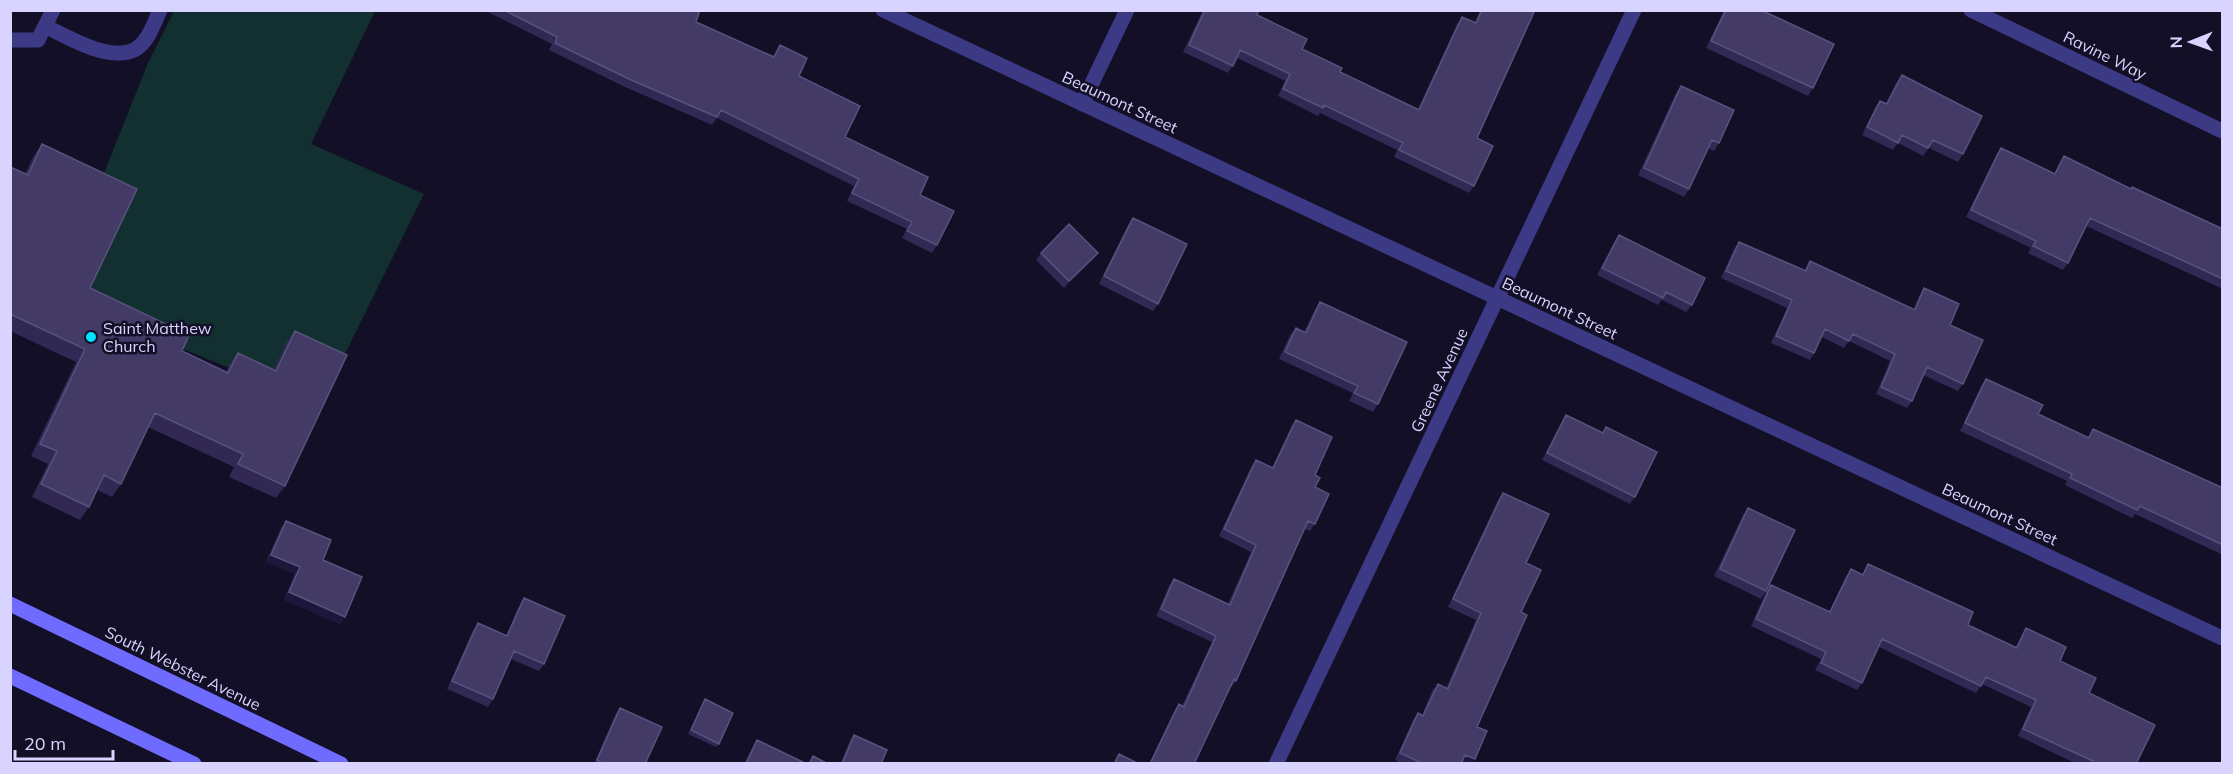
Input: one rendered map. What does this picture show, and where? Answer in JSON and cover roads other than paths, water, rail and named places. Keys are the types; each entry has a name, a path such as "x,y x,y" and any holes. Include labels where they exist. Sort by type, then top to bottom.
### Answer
{"main road":[{"name":"South Webster Avenue","path":"10,604 341,764"},
{"path":"10,676 194,764"}],"street":[{"path":"10,40 38,40 53,10"},
{"path":"45,26 106,53 120,53 135,49 147,37 160,10"},
{"name":"Beaumont Street","path":"882,10 2223,638"},
{"path":"1082,104 1127,10"},
{"name":"Greene Avenue","path":"1276,764 1634,10"},
{"name":"Ravine Way","path":"1971,10 2223,131"}],"place":[{"name":"Saint Matthew Church","path":"91,337"}]}
